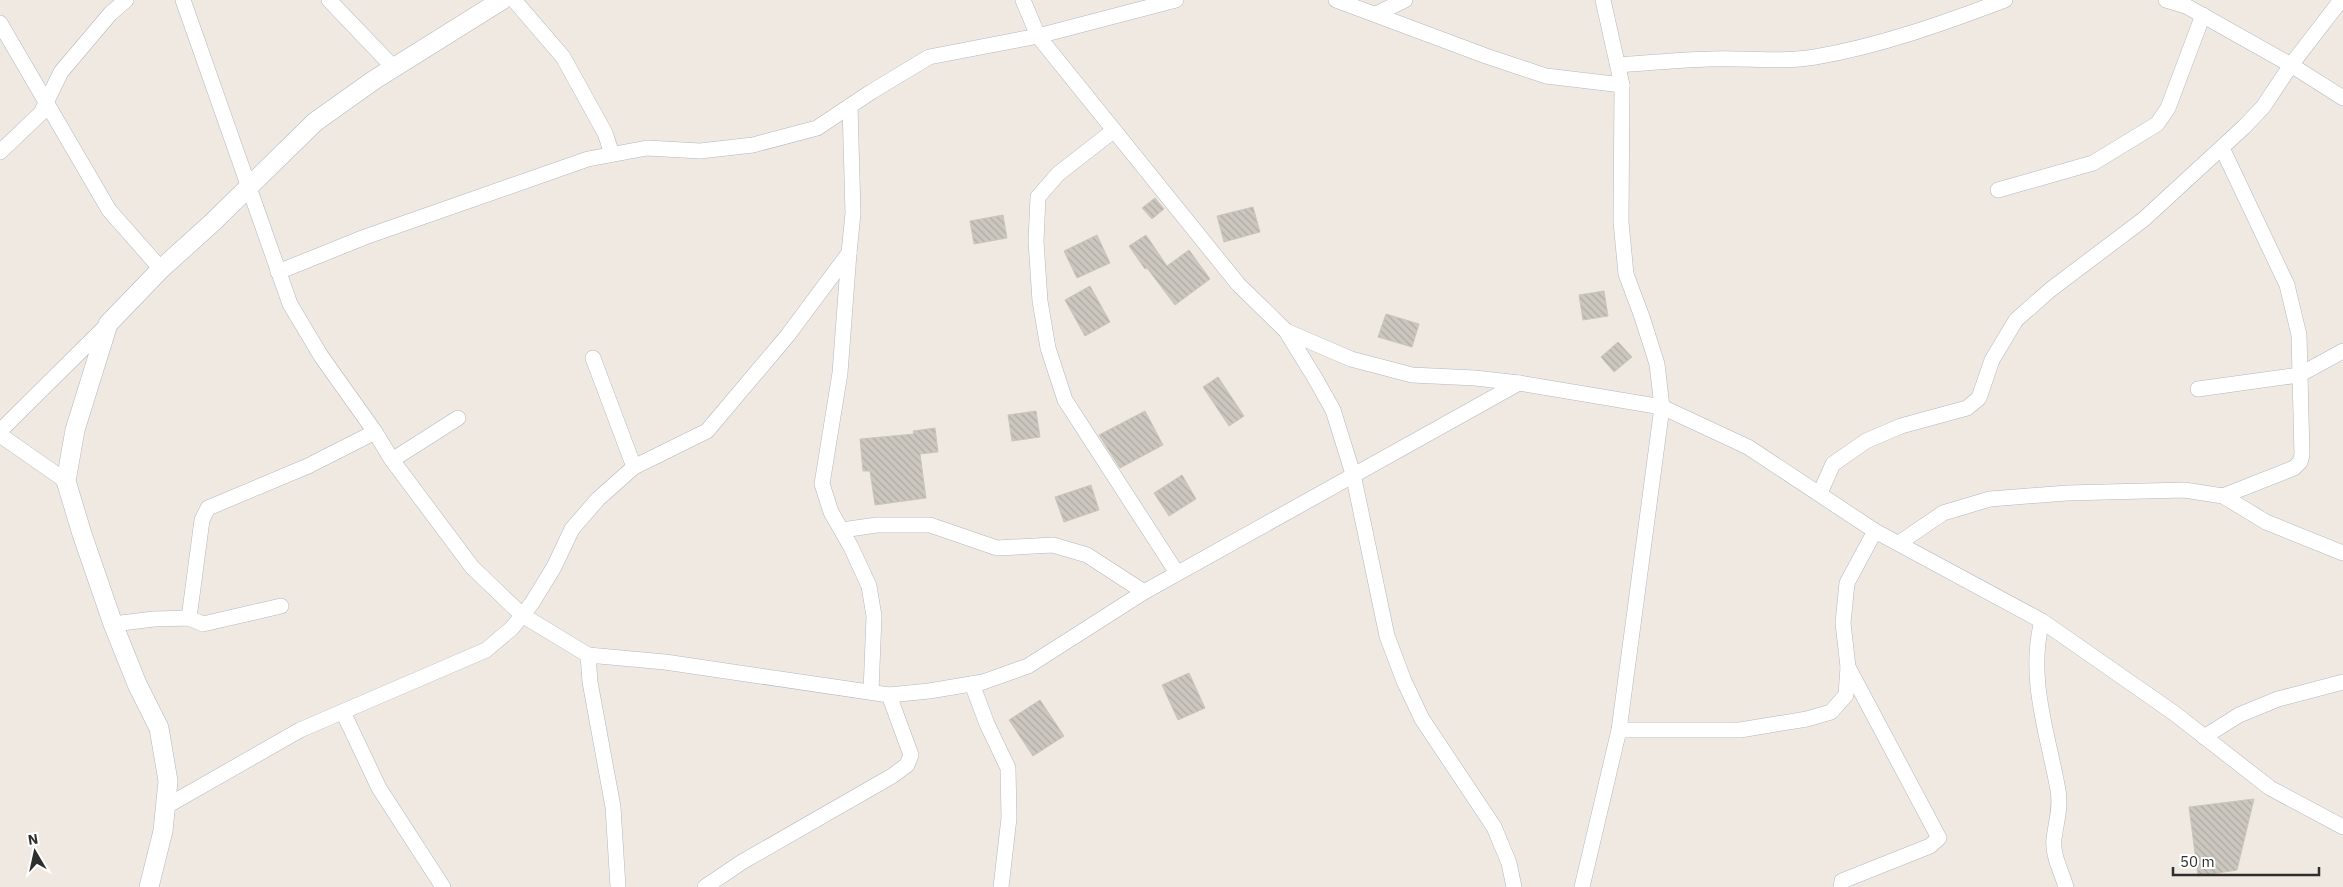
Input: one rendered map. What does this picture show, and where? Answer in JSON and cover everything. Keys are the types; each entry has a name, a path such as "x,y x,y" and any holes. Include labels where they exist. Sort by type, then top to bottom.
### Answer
{"street":[{"path":"0,152 41,112 61,72 110,14 126,0"},
{"path":"182,0 278,272 294,312 321,356 375,432 392,460 472,567 522,615 588,655 665,662 889,695 972,684 1028,666 1144,592 1519,383"},
{"path":"329,0 394,68"},
{"path":"0,431 161,269 248,189 315,122 394,68 502,0"},
{"path":"514,0 563,57 604,133 612,154"},
{"path":"1023,0 1038,36 1238,284 1286,331 1333,410 1353,474 1387,636 1404,681 1422,719 1494,827 1509,863 1514,887"},
{"path":"278,272 365,238 588,158 647,148 700,151 753,145 818,128 929,57 1038,36 1176,0"},
{"path":"1336,0 1486,56 1546,76 1622,85"},
{"path":"1376,14 1405,0"},
{"path":"1582,887 1619,730 1662,407 1657,364 1626,274 1621,222 1622,85 1603,0"},
{"path":"1618,65 1709,58 1774,60 1814,57 1861,47 1967,14 2005,0"},
{"path":"2166,0 2185,3 2203,16 2291,65 2343,98"},
{"path":"1820,493 1833,464 1866,441 1901,426 1967,408 1978,398 1992,360 2016,320 2050,290 2144,219 2222,148 2263,107 2291,65 2341,0"},
{"path":"1998,190 2093,163 2157,124 2168,108 2203,16"},
{"path":"0,24 47,103 75,155 109,210 161,269"},
{"path":"850,106 854,213 840,372 822,484 831,512 842,530 869,586 874,616 871,692"},
{"path":"1114,131 1058,174 1038,197 1036,241 1040,301 1048,348 1065,400 1177,573"},
{"path":"2222,148 2286,285 2299,335 2300,462 2294,468 2223,496"},
{"path":"165,808 300,730 486,650 512,628 522,615 554,567 572,529 598,498 634,467 707,431 788,335 849,253"},
{"path":"108,324 75,430 66,481 113,624 137,684 159,728 168,781 163,831 149,887"},
{"path":"1286,331 1351,359 1412,375 1475,378 1519,383 1662,407 1748,447 1875,531 2042,621 2174,713 2270,788 2343,826"},
{"path":"2198,389 2299,375 2343,351"},
{"path":"594,358 634,467"},
{"path":"392,460 458,418"},
{"path":"189,618 202,520 208,508 308,466 375,432"},
{"path":"0,435 66,481"},
{"path":"1899,543 1943,513 1990,499 2133,490 2184,490 2223,496 2266,522 2343,554"},
{"path":"842,530 877,525 930,525 998,548 1053,545 1087,555 1144,592"},
{"path":"1619,730 1740,730 1808,719 1831,712 1846,695 1848,668 1843,624 1847,584 1875,531"},
{"path":"113,624 154,619 189,618 203,624 281,606"},
{"path":"2042,621 2036,657 2040,710 2058,791 2059,813 2054,849 2066,887"},
{"path":"588,655 590,682 613,807 618,887"},
{"path":"1841,887 1842,881 1930,846 1939,838 1848,668"},
{"path":"2204,736 2239,715 2278,699 2343,682"},
{"path":"972,684 987,724 1008,768 1009,818 1001,887"},
{"path":"705,887 742,862 892,776 907,765 911,755 889,695"},
{"path":"343,712 379,788 443,887"}],"building":[{"path":"1155,198 1164,209 1152,219 1142,208"},
{"path":"1253,207 1260,232 1224,242 1217,216"},
{"path":"1003,215 1007,238 974,244 970,221"},
{"path":"1097,235 1110,263 1077,278 1064,251"},
{"path":"1146,235 1167,266 1189,250 1210,279 1175,305 1147,268 1145,269 1129,246"},
{"path":"1090,286 1110,322 1085,336 1065,300"},
{"path":"1604,291 1608,316 1583,320 1579,295"},
{"path":"1386,314 1419,324 1412,347 1378,337"},
{"path":"1618,342 1632,357 1614,372 1601,357"},
{"path":"1218,377 1244,416 1229,426 1203,387"},
{"path":"1036,411 1040,437 1012,441 1008,415"},
{"path":"1145,411 1163,445 1120,468 1099,435"},
{"path":"935,428 938,452 920,454 926,498 875,505 870,471 863,471 860,439 914,434 913,431"},
{"path":"1182,475 1196,499 1169,516 1154,493"},
{"path":"1091,485 1099,510 1064,522 1055,497"},
{"path":"1189,673 1205,708 1178,720 1162,685"},
{"path":"1040,700 1064,736 1033,756 1009,720"},
{"path":"2254,799 2237,870 2198,876 2189,807"}]}
